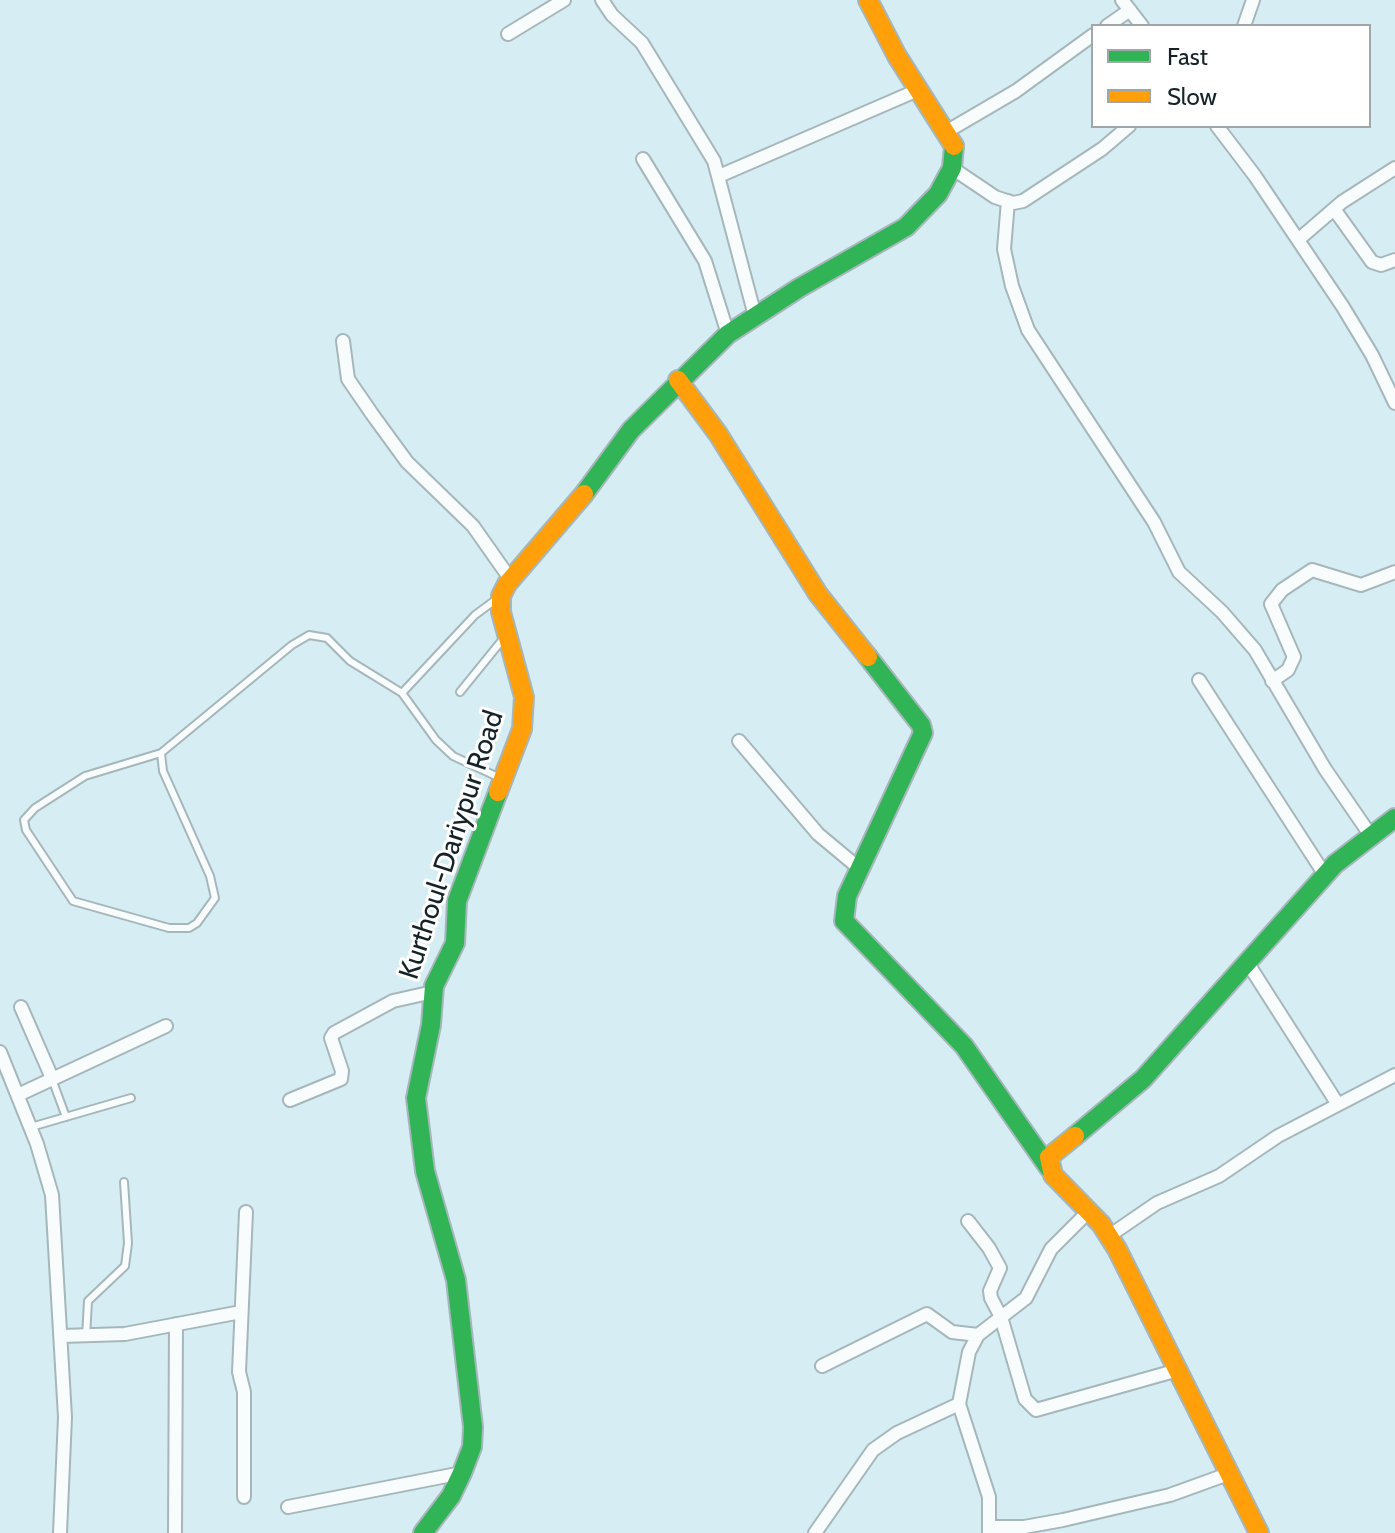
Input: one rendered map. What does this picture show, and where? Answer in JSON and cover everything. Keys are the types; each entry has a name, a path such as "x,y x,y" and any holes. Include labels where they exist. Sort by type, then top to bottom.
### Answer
{"street":[{"path":"508,34 564,0"},
{"path":"602,0 612,15 642,43 704,144 719,176 755,316"},
{"path":"343,341 348,379 407,462 473,526 506,588 562,524 631,430 678,380 728,334 906,227 928,207 952,168 955,148 918,90 868,0"},
{"path":"1245,24 1253,0"},
{"path":"1109,24 1126,5 1140,24"},
{"path":"946,132 1016,91 1091,36"},
{"path":"719,176 918,90"},
{"path":"952,168 995,197 1023,201 1102,149 1127,128"},
{"path":"1218,128 1298,240 1372,355 1395,403"},
{"path":"643,159 705,261 728,334"},
{"path":"1298,240 1334,209 1395,168"},
{"path":"1008,201 1004,249 1014,294 1028,330 1154,522 1179,572 1231,621 1255,650 1371,836"},
{"path":"1334,209 1372,262 1381,265 1395,260"},
{"path":"678,380 718,434 818,594 921,725 923,733 917,752 847,896 844,921 964,1046 1049,1168 1109,1236 1259,1533"},
{"path":"1272,681 1288,670 1294,657 1271,604 1282,590 1312,570 1361,585 1395,572"},
{"name":"Kurthoul-Dariypur Road","path":"423,1533 451,1496 462,1473 472,1447 473,1427 463,1365 460,1308 444,1233 425,1171 416,1098 431,1025 433,992 455,943 457,901 505,780 525,711 501,612 506,588"},
{"path":"1199,680 1325,875"},
{"path":"739,741 818,834 860,869"},
{"path":"1049,1168 1049,1157 1053,1151 1143,1079 1325,875 1395,818"},
{"path":"1247,962 1337,1103"},
{"path":"290,1100 341,1079 342,1071 331,1038 334,1033 393,1001 433,992"},
{"path":"21,1007 52,1078"},
{"path":"18,1095 166,1026"},
{"path":"0,1052 31,1128 52,1195 65,1417 60,1533"},
{"path":"1109,1236 1157,1203 1219,1176 1278,1136 1395,1075"},
{"path":"244,1497 244,1392 239,1372 247,1262 246,1212"},
{"path":"1088,1212 1051,1249 1026,1298 978,1335 969,1352 959,1404 973,1458 989,1497 989,1530 1063,1520 1170,1495 1228,1474"},
{"path":"968,1221 1000,1268 990,1291 1001,1317 1025,1399 1036,1410 1178,1370"},
{"path":"62,1336 86,1337 241,1312"},
{"path":"822,1366 927,1314 952,1332 978,1335"},
{"path":"175,1533 176,1324"},
{"path":"815,1533 873,1450 897,1433 959,1404"},
{"path":"288,1507 462,1473"}],"lane":[{"path":"402,693 475,615 506,588"},
{"path":"460,692 507,634"},
{"path":"161,753 163,771 214,889 211,908 189,928 169,928 73,901 61,888 24,824 29,812 85,776 161,753 292,645 309,635 327,638 350,661 402,693 436,740 453,756 505,780"},
{"path":"52,1078 66,1117"},
{"path":"31,1128 131,1098"},
{"path":"86,1337 88,1301 125,1266 128,1243 124,1182"}],"traffic: fast":[{"path":"584,494 631,430 728,334 799,288 906,227 938,194 952,168 954,146"},
{"path":"868,657 921,725 923,733 847,896 844,921 964,1046 1049,1168"},
{"path":"423,1533 451,1496 462,1473 472,1447 473,1427 456,1280 425,1171 416,1098 431,1025 434,986 455,943 457,901 498,792"},
{"path":"1075,1136 1143,1079 1335,864 1395,818"}],"traffic: slow":[{"path":"868,0 897,56 954,146"},
{"path":"678,380 718,434 818,594 868,657"},
{"path":"498,792 522,729 524,697 501,612 501,596 507,584 584,494"},
{"path":"1075,1136 1049,1157 1053,1175 1101,1224 1117,1249 1259,1533"}]}
